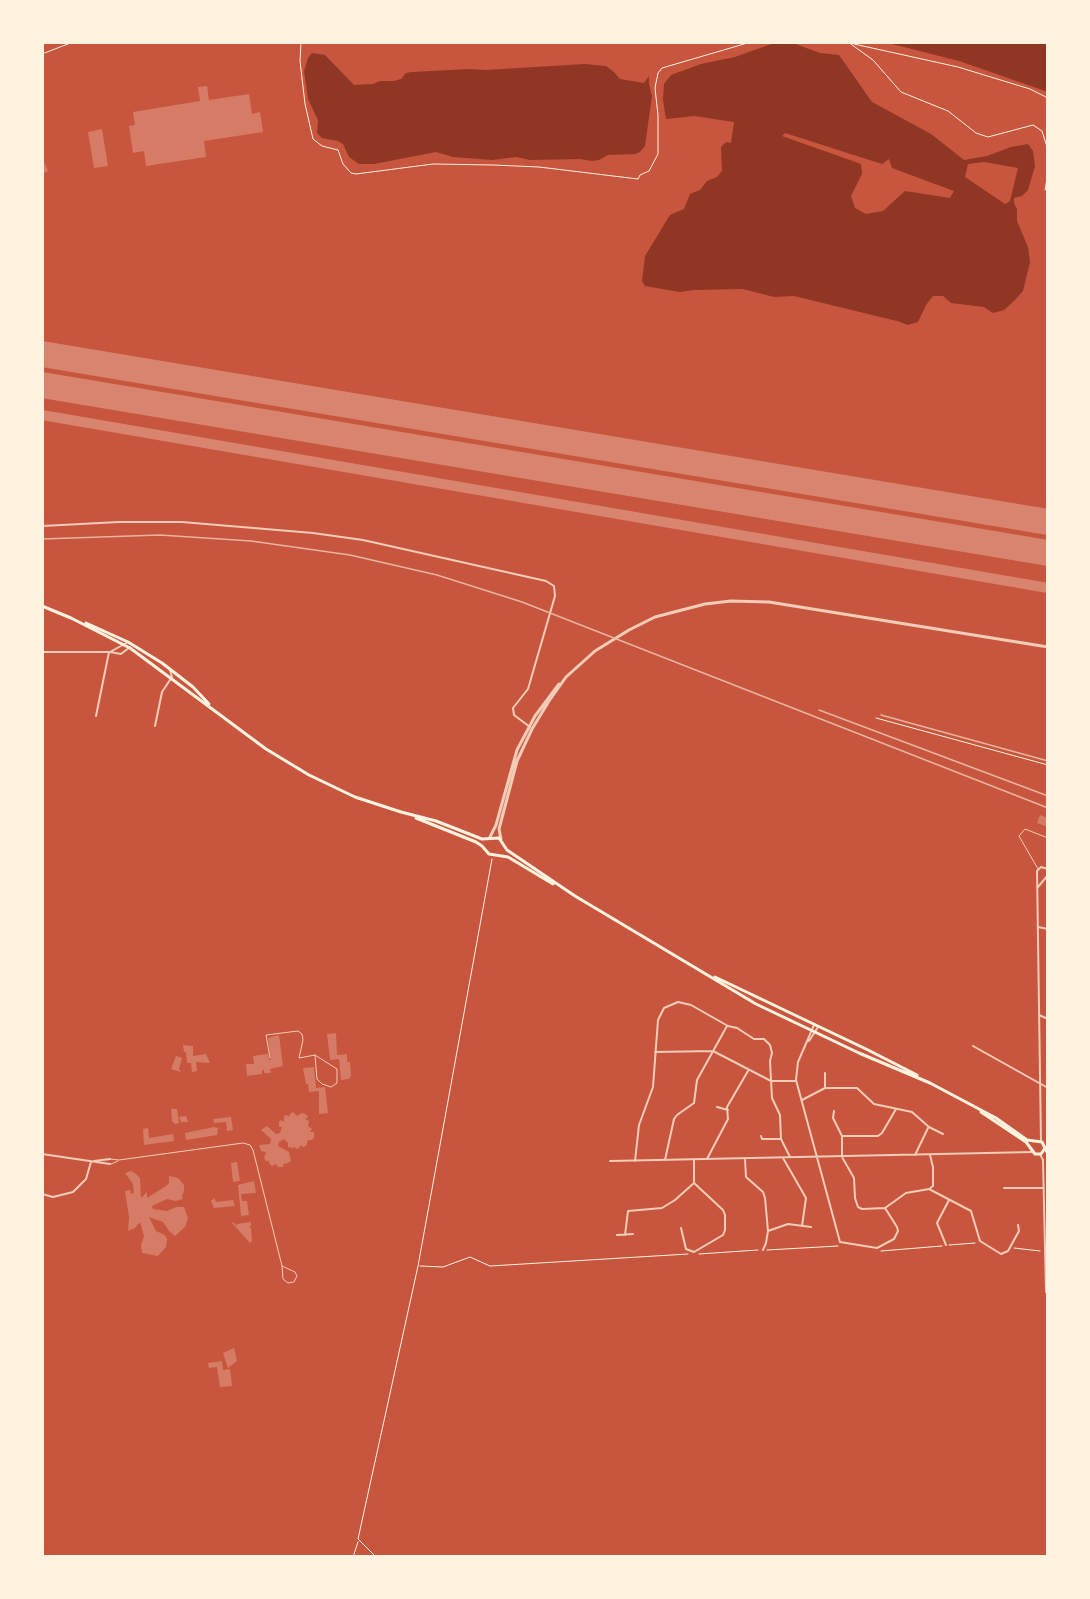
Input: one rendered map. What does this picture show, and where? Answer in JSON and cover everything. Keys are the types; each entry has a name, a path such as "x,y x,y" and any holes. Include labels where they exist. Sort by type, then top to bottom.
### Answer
{"main road":[{"path":"42,606 128,645 170,668 203,696 210,706"},
{"path":"71,618 128,645 266,749 309,776 355,797 479,838 495,837 501,840 507,850 575,896"},
{"path":"401,812 473,840 482,845 489,854 508,857 756,1004 930,1083"},
{"path":"485,850 485,843 489,838"},
{"path":"495,856 502,851 503,844"},
{"path":"702,972 881,1056 1009,1126 1028,1140 1041,1142 1048,1156"},
{"path":"970,1104 1026,1142 1032,1151 1048,1156"},
{"path":"1032,1151 1032,1145 1036,1141"},
{"path":"1041,1154 1045,1146"}],"street":[{"path":"42,526 182,522 280,530 363,540 546,581 555,588 553,603 528,689 513,708 514,715 530,728"},
{"path":"489,838 496,825 513,761 547,698 566,677 606,643 655,617 705,604 731,601 769,602 1048,647"},
{"path":"96,716 114,643 112,638"},
{"path":"110,652 128,645"},
{"path":"42,652 121,654 128,645"},
{"path":"155,726 162,692 172,678 170,668"},
{"path":"501,840 500,829 509,786 530,728"},
{"path":"1041,1142 1042,1084 1037,874 1038,868 1043,866 1048,868"},
{"path":"1037,874 1040,878 1047,877"},
{"path":"1037,889 1047,877"},
{"path":"1038,927 1048,929"},
{"path":"635,1161 639,1125 653,1087 659,1015 664,1008 673,1003 685,1002 728,1026 737,1028 754,1039 764,1040 770,1045 772,1098 780,1115 781,1139 790,1158"},
{"path":"1039,1015 1048,1020"},
{"path":"665,1160 672,1124 678,1114 694,1103 695,1084 728,1026"},
{"path":"816,1026 798,1062 796,1080 840,1242 877,1248 896,1238 898,1231 896,1223 885,1208"},
{"path":"973,1046 1048,1088"},
{"path":"655,1052 713,1052 771,1081 796,1080"},
{"path":"707,1159 728,1119 728,1110 748,1070"},
{"path":"825,1073 825,1088"},
{"path":"801,1101 825,1088 856,1088 874,1104 912,1112 929,1127 943,1134"},
{"path":"717,1107 728,1110"},
{"path":"842,1136 878,1136 896,1109"},
{"path":"834,1111 833,1118 842,1136 842,1157 854,1178 858,1207 862,1209 885,1208 912,1191 929,1189 971,1211 980,1241 1001,1254 1005,1254 1009,1248 1019,1230 1018,1225"},
{"path":"915,1155 929,1127"},
{"path":"761,1136 762,1139 781,1139"},
{"path":"610,1161 1032,1151"},
{"path":"42,1154 110,1164"},
{"path":"1041,1154 1044,1163 1047,1293"},
{"path":"929,1189 933,1186 934,1174 930,1155"},
{"path":"1044,1163 1048,1156"},
{"path":"745,1158 747,1177 763,1192 765,1198 768,1231 763,1250"},
{"path":"783,1158 806,1198 802,1226"},
{"path":"91,1162 110,1159"},
{"path":"681,1228 686,1249 694,1252 726,1230 726,1215 723,1210 694,1183 694,1160"},
{"path":"42,1194 56,1197 73,1192 86,1179 91,1162"},
{"path":"625,1235 628,1211 662,1209 694,1183"},
{"path":"1004,1188 1044,1188"},
{"path":"946,1245 937,1223 949,1200"},
{"path":"768,1231 788,1224 811,1227"},
{"path":"617,1235 633,1234"}],"lane":[{"path":"1038,868 1019,836 1023,830 1048,838"},
{"path":"270,1058 266,1035 292,1030 302,1034 303,1043 299,1058 315,1055 337,1069 337,1083 331,1087 322,1084 317,1079 315,1055"},
{"path":"110,1159 119,1160 243,1143 250,1145 283,1274 286,1282 294,1282 296,1274 293,1270 282,1266"},
{"path":"110,1164 119,1160"}],"path":[{"path":"42,54 73,42"},
{"path":"301,42 300,61 305,104 313,139 322,147 338,150 343,164 351,173 433,164 493,165 539,167 638,178 649,171 658,154 655,80 662,68 751,42"},
{"path":"848,42 967,69 1030,89 1048,98"},
{"path":"853,44 873,60 901,92 948,111 976,134 988,137 1033,125 1042,131 1048,150"},
{"path":"1048,173 1045,190 1048,189"},
{"path":"876,718 1048,765"},
{"path":"353,1557 418,1266 495,856"},
{"path":"877,1248 886,1252 966,1243 983,1244"},
{"path":"418,1266 443,1267 470,1257 490,1266 838,1246"},
{"path":"1009,1248 1047,1251"},
{"path":"358,1539 376,1557"}],"shaded area":[{"path":"777,42 790,42 820,53 839,55 872,102 931,134 964,160 1028,144 1033,151 1035,166 1028,190 1022,196 1014,198 1017,221 1028,247 1030,262 1023,291 1004,310 993,313 984,307 951,303 943,296 933,296 918,322 908,325 794,296 774,297 743,289 680,292 645,286 642,281 645,256 670,215 684,209 690,194 700,190 707,181 717,177 722,171 721,147 726,142 731,143 734,122 694,116 666,119 663,100 664,84 671,75 701,64 735,57","holes":["785,133 882,164 889,159 892,168 954,191 950,198 905,191 883,211 866,214 855,208 851,196 862,174 861,164 782,136","984,162 1018,168 1010,201 1005,204 965,177 968,164"]},
{"path":"884,42 1048,42 1048,92 959,61"},
{"path":"312,53 325,55 354,85 394,81 412,72 585,64 606,66 620,79 644,83 649,76 652,96 645,146 635,154 608,155 592,161 580,159 530,160 516,157 492,160 453,157 436,152 374,164 359,164 349,157 343,144 322,138 317,133 318,120 308,99 304,71"}],"building":[{"path":"207,86 209,100 249,94 252,114 260,112 263,132 204,141 206,157 146,166 144,151 133,153 129,126 135,125 133,112 200,101 198,87"},
{"path":"102,129 108,166 94,168 88,132"},
{"path":"42,157 48,171 42,174"},
{"path":"1040,815 1048,818 1048,827 1037,823"},
{"path":"336,1033 337,1055 347,1054 347,1062 350,1062 351,1076 349,1079 341,1080 339,1059 330,1060 327,1034"},
{"path":"279,1035 283,1066 270,1069 271,1073 264,1073 262,1070 262,1074 247,1076 246,1064 254,1064 253,1056 268,1054 271,1060 268,1038"},
{"path":"183,1045 193,1046 193,1056 206,1054 210,1063 196,1062 197,1071 192,1072 191,1063 187,1063"},
{"path":"176,1056 182,1058 179,1069 181,1072 171,1069"},
{"path":"314,1067 316,1088 325,1087 328,1113 319,1114 319,1091 309,1092 308,1084 306,1084 303,1068"},
{"path":"171,1109 177,1109 179,1123 175,1124 172,1121"},
{"path":"293,1112 297,1116 302,1113 307,1115 305,1119 309,1121 308,1126 312,1129 310,1132 314,1132 314,1137 308,1140 306,1146 301,1145 298,1149 295,1146 288,1147 284,1139 279,1142 278,1146 289,1152 291,1161 284,1163 283,1167 278,1167 276,1164 272,1166 269,1160 267,1162 264,1158 266,1152 261,1151 259,1145 270,1144 271,1139 261,1130 267,1126 276,1134 280,1133 282,1127 279,1127 279,1122 281,1120 284,1122 284,1116 289,1117"},
{"path":"186,1116 188,1122 181,1122 179,1117"},
{"path":"231,1117 233,1130 227,1131 226,1122 214,1123 213,1119"},
{"path":"148,1128 149,1138 173,1134 174,1141 144,1145 143,1129"},
{"path":"218,1128 217,1135 186,1140 185,1133"},
{"path":"237,1162 240,1181 233,1182 231,1163"},
{"path":"131,1171 140,1178 141,1198 147,1192 147,1198 166,1186 169,1183 169,1176 178,1178 184,1185 183,1199 175,1201 167,1199 152,1206 153,1209 167,1211 176,1207 184,1207 188,1218 185,1227 175,1236 163,1222 149,1217 156,1231 165,1235 167,1239 166,1247 158,1256 142,1253 141,1245 144,1236 140,1222 128,1231 129,1217 125,1191 130,1190 131,1194 134,1193 133,1184 125,1173"},
{"path":"254,1181 256,1193 241,1194 242,1201 247,1201 249,1215 241,1216 238,1185"},
{"path":"214,1198 216,1202 233,1200 235,1206 214,1208 211,1201"},
{"path":"251,1222 249,1226 252,1241 250,1243 232,1223 237,1226 237,1224"},
{"path":"234,1348 237,1361 228,1368 223,1353"},
{"path":"222,1361 223,1370 230,1369 232,1386 220,1387 217,1367 209,1368 208,1363"}],"taxiway":[{"path":"42,415 1048,588"}],"runway":[{"path":"42,354 1048,522"},
{"path":"42,385 1048,553"}],"railway":[{"path":"42,539 160,535 251,541 350,555 437,575 522,602 1048,808"},
{"path":"819,710 1048,796"},
{"path":"881,715 1048,761"}]}
